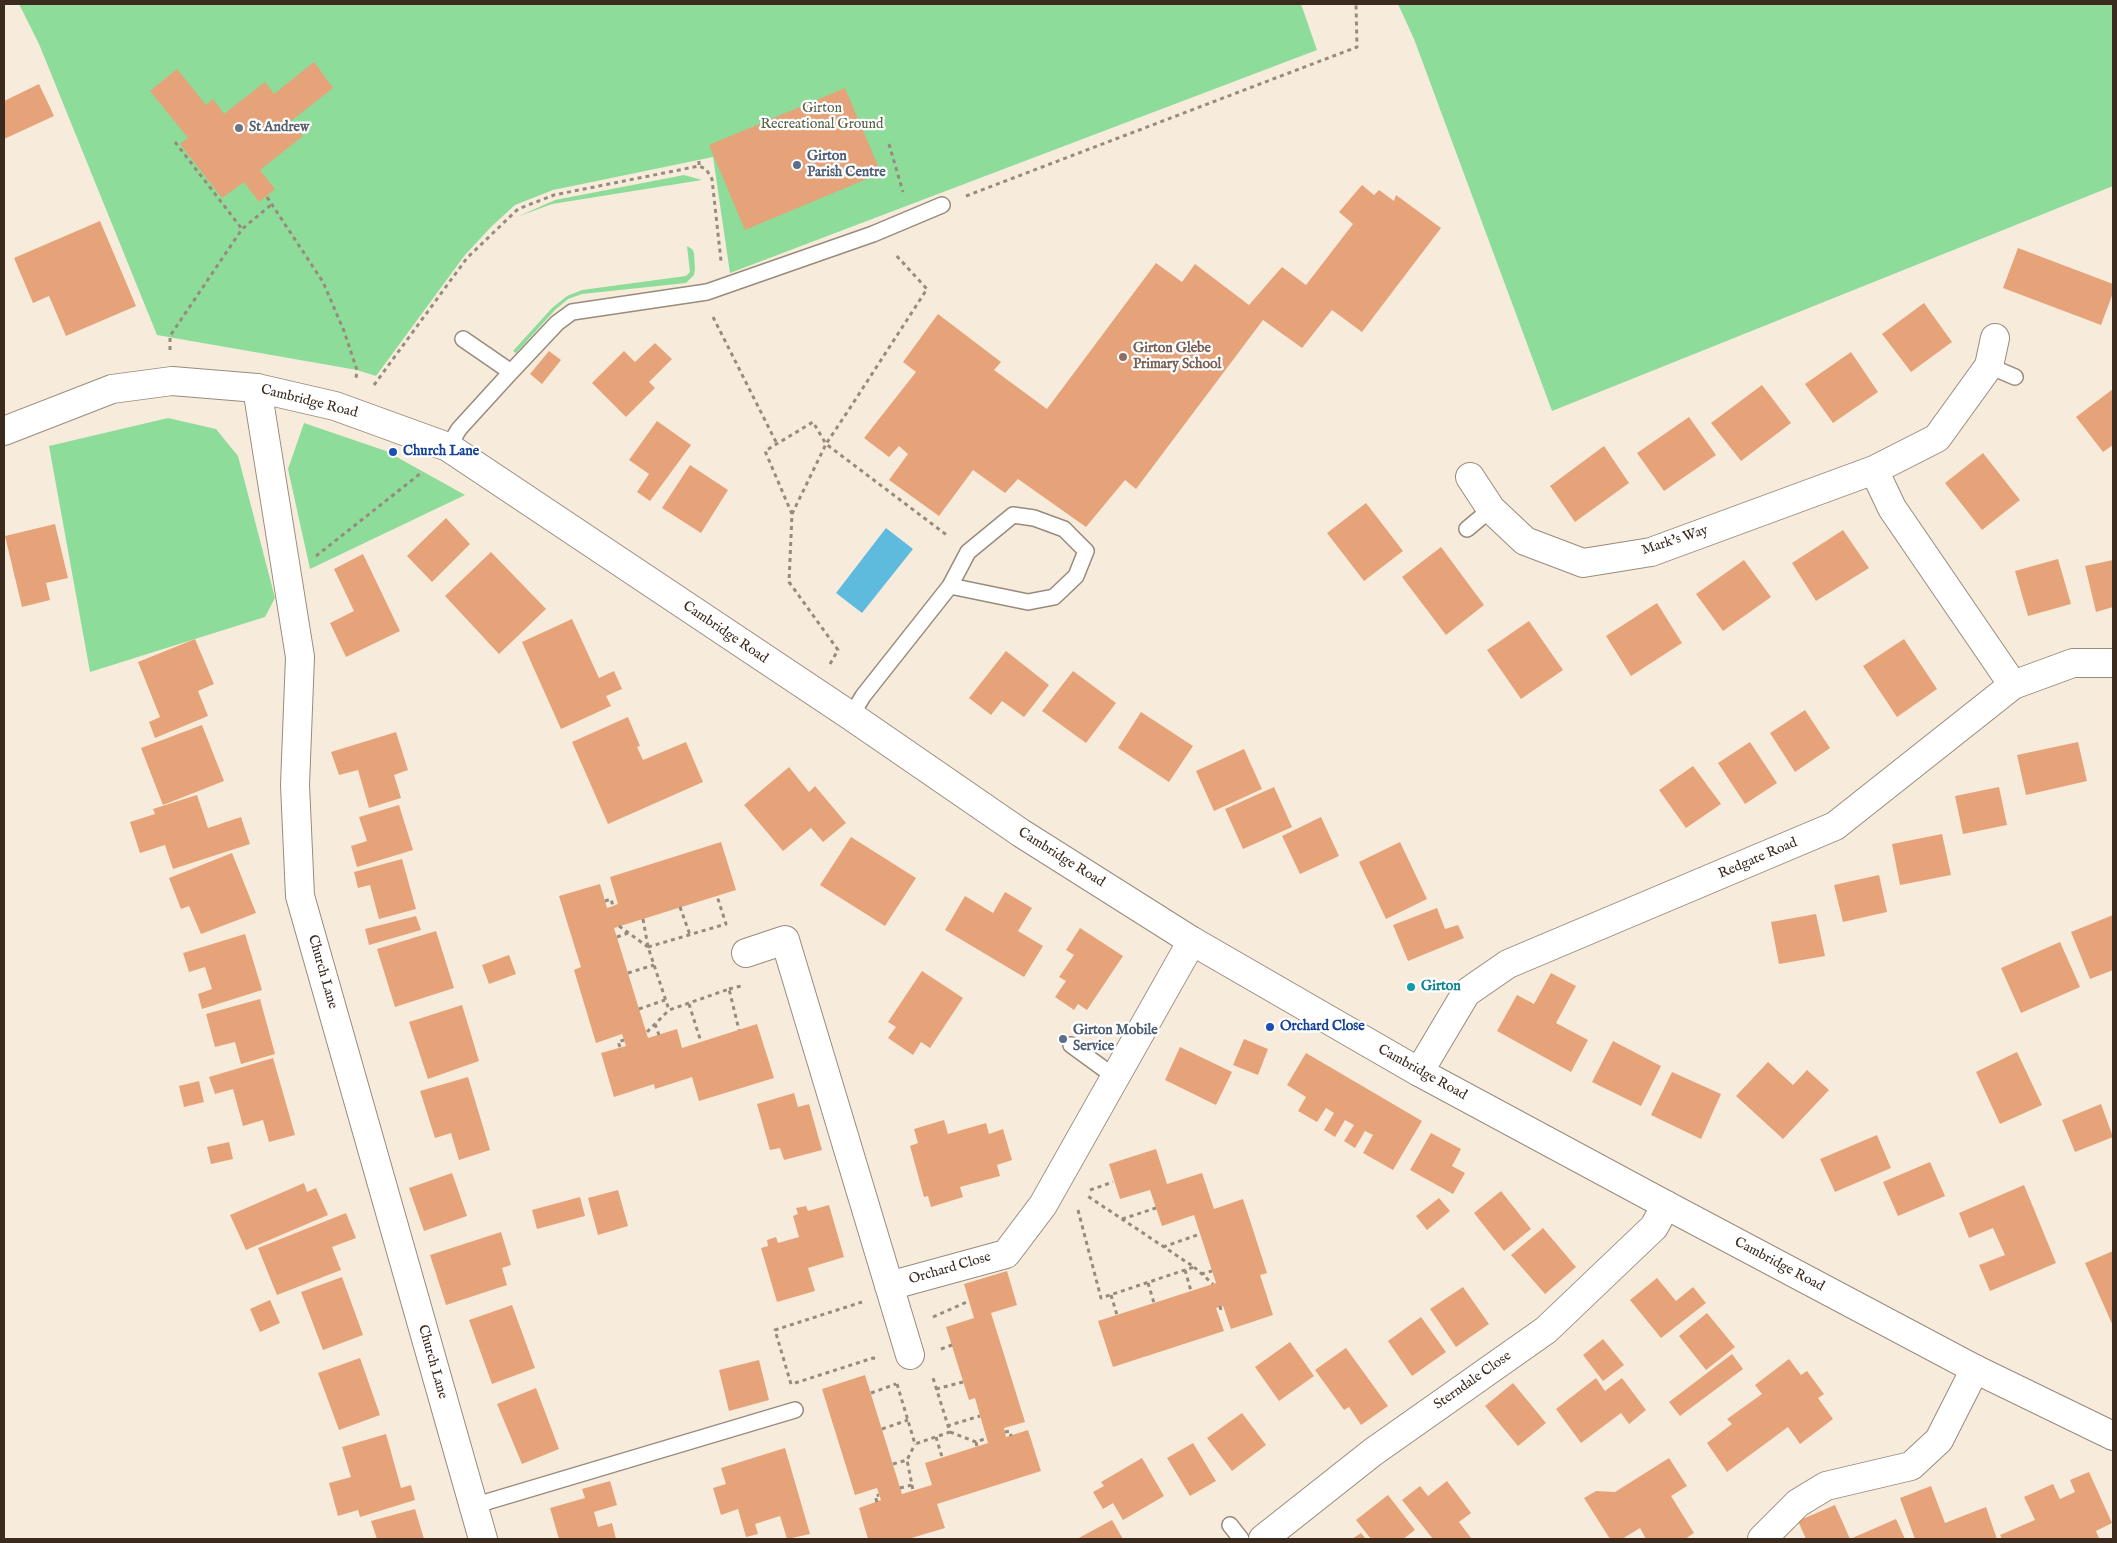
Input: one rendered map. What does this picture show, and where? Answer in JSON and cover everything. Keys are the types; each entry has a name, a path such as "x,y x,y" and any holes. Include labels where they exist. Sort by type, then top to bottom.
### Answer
{"street":[{"name":"Mark's Way","path":"1470,477 1491,509 1524,541 1583,563 1651,552 1874,470 1938,438 1989,366 1995,338"},
{"name":"Cambridge Road","path":"4,431 112,389 172,381 257,388 335,406 448,447 851,716 1021,833 1192,941 1419,1072 1666,1205 1975,1369 2113,1436"},
{"name":"Church Lane","path":"257,388 300,657 295,785 300,896 483,1539"},
{"path":"1874,470 1892,508 2013,685"},
{"name":"Redgate Road","path":"1419,1072 1466,993 1508,964 1835,826 2013,685 2073,664 2113,663"},
{"path":"746,953 785,940 879,1293 900,1358"},
{"name":"Orchard Close","path":"879,1293 1006,1254 1043,1205 1192,941"},
{"name":"Sterndale Close","path":"1262,1539 1372,1452 1546,1330 1654,1227 1666,1205"},
{"path":"1762,1539 1798,1503 1826,1486 1911,1466 1940,1440 1975,1369"}],"lane":[{"path":"448,447 459,429 511,372 557,323 572,312 707,292 873,234 942,205"},
{"path":"463,339 511,372"},
{"path":"1989,366 2015,377"},
{"path":"1467,529 1491,509"},
{"path":"851,716 863,696 950,586 968,552 1013,515 1034,518 1064,529 1086,551 1076,576 1054,597 1028,602 950,586"},
{"path":"1071,1045 1116,1077"},
{"path":"473,1506 795,1410"},
{"path":"1230,1525 1241,1539"}],"path":[{"path":"942,205 1357,47 1358,9 1356,4"},
{"path":"175,142 242,229"},
{"path":"889,144 910,217"},
{"path":"699,161 699,166"},
{"path":"374,386 467,258 518,209 554,195 699,166 706,169 712,180 723,286"},
{"path":"553,190 554,195"},
{"path":"267,197 323,282 344,331 356,370 356,378"},
{"path":"172,381 170,336 242,229 272,204"},
{"path":"515,205 518,209"},
{"path":"838,650 790,582 792,514 826,444 927,289 891,250 873,234"},
{"path":"711,312 777,444"},
{"path":"792,514 765,451 813,422 826,444 968,552"},
{"path":"288,578 421,472"},
{"path":"648,947 726,924 717,896"},
{"path":"605,901 612,899 613,906"},
{"path":"680,907 690,935"},
{"path":"643,919 648,947 668,1010"},
{"path":"619,926 648,947"},
{"path":"617,937 628,933"},
{"path":"628,973 654,965"},
{"path":"647,1032 668,1010 748,984"},
{"path":"729,989 738,1030"},
{"path":"639,1009 665,1000"},
{"path":"689,1004 701,1042"},
{"path":"655,1024 659,1035"},
{"path":"620,1047 618,1042 624,1040"},
{"path":"1058,1177 1071,1186 1101,1298 1194,1267"},
{"path":"1113,1182 1082,1193 1194,1267 1213,1284"},
{"path":"1122,1219 1156,1208"},
{"path":"1163,1247 1200,1234"},
{"path":"1186,1270 1191,1291"},
{"path":"1202,1274 1212,1271"},
{"path":"1148,1283 1154,1303"},
{"path":"795,1410 791,1384 775,1330 879,1293"},
{"path":"1111,1295 1117,1315"},
{"path":"930,1319 969,1301"},
{"path":"1220,1306 1221,1310 1224,1309"},
{"path":"791,1384 873,1358 900,1358 924,1349 950,1432"},
{"path":"900,1358 897,1384 915,1444 907,1460 913,1491"},
{"path":"936,1389 963,1382"},
{"path":"871,1393 897,1384"},
{"path":"947,1426 980,1416"},
{"path":"882,1429 908,1420"},
{"path":"1005,1432 1010,1431 1011,1436"},
{"path":"915,1444 950,1432 976,1442 987,1438"},
{"path":"936,1437 942,1457"},
{"path":"976,1442 977,1447"},
{"path":"893,1464 907,1460"},
{"path":"900,1488 912,1485"},
{"path":"877,1502 875,1496 879,1495"}],"green space":[{"name":"Girton Recreational Ground","path":"19,4 1301,4 1317,50 730,273 713,157 553,190 515,205 491,227 465,255 376,376 357,370 157,335 39,44"},
{"path":"1398,4 2113,4 2113,186 1552,411 1414,39"},
{"path":"684,175 702,180 552,204 517,217 555,200"},
{"path":"687,246 694,253 695,269 694,275 686,283 582,294 568,299 555,310 516,353 513,351 552,308 567,296 582,290 686,276 690,272"},
{"path":"168,418 216,429 238,456 275,598 265,617 90,672 49,446"},
{"path":"304,423 386,451 465,495 310,569 288,469"}],"water":[{"path":"886,528 913,549 862,613 836,593"}],"building":[{"name":"St Andrew","path":"314,62 333,88 291,121 303,136 260,170 275,189 259,202 244,182 222,198 180,144 188,138 150,91 177,69 206,105 213,99 224,114 265,82 274,94"},
{"path":"39,84 54,116 4,139 4,101"},
{"name":"Girton Parish Centre","path":"845,88 881,173 745,230 709,145"},
{"path":"1362,185 1374,195 1379,190 1394,201 1396,195 1441,228 1362,332 1332,310 1302,348 1263,320 1136,489 1125,480 1086,527 1018,479 1005,493 973,470 939,516 889,480 908,454 899,446 889,457 864,438 916,372 903,362 938,314 1001,362 994,370 1047,409 1156,263 1182,282 1195,264 1249,305 1282,267 1306,285 1353,224 1339,212"},
{"path":"100,221 136,306 66,336 49,296 33,303 14,258"},
{"path":"2018,248 2113,284 2113,293 2101,325 2003,288"},
{"path":"1924,303 1952,342 1911,372 1882,334"},
{"path":"655,343 672,359 649,382 655,388 626,417 592,383 624,351 635,362"},
{"path":"549,351 561,360 542,384 530,374"},
{"path":"1851,352 1878,392 1833,423 1805,384"},
{"path":"1762,385 1791,423 1741,461 1711,423"},
{"path":"2113,389 2113,445 2103,452 2076,417"},
{"path":"1689,417 1716,455 1664,491 1637,453"},
{"path":"657,421 691,445 650,501 637,492 649,474 629,460"},
{"path":"1604,446 1629,483 1575,522 1550,486"},
{"path":"1983,453 2020,500 1982,530 1945,483"},
{"path":"690,465 728,490 701,533 662,508"},
{"path":"1366,503 1403,551 1364,581 1327,533"},
{"path":"446,518 470,544 432,582 407,556"},
{"path":"55,524 68,578 46,583 50,600 22,607 5,536"},
{"path":"1843,530 1869,568 1816,601 1792,563"},
{"path":"1441,547 1484,605 1446,635 1402,577"},
{"path":"491,552 546,609 499,654 445,596"},
{"path":"363,554 400,631 346,657 330,623 354,611 334,569"},
{"path":"2058,559 2071,604 2028,616 2015,571"},
{"path":"1744,560 1771,597 1723,631 1696,594"},
{"path":"2113,560 2113,607 2096,612 2085,566"},
{"path":"1657,603 1682,643 1631,676 1606,636"},
{"path":"572,619 599,678 614,671 622,689 606,696 611,706 561,729 522,642"},
{"path":"1529,621 1563,670 1521,699 1487,650"},
{"path":"195,639 214,684 198,691 208,716 155,738 149,722 160,717 138,662"},
{"path":"1904,639 1937,689 1897,717 1863,666"},
{"path":"1006,651 1049,685 1024,717 1002,701 991,715 969,698"},
{"path":"1073,671 1116,703 1086,743 1042,711"},
{"path":"1805,710 1830,748 1795,772 1770,733"},
{"path":"1141,712 1193,746 1169,782 1118,748"},
{"path":"628,717 640,746 637,747 643,760 686,742 703,782 608,824 572,742"},
{"path":"202,725 224,781 163,805 141,748"},
{"path":"396,732 408,770 394,775 401,798 369,808 358,770 339,775 331,752"},
{"path":"1750,742 1777,783 1745,804 1718,763"},
{"path":"2078,742 2087,781 2026,795 2017,755"},
{"path":"1244,749 1262,789 1214,811 1196,771"},
{"path":"1693,766 1721,804 1686,828 1659,790"},
{"path":"789,767 809,792 815,786 846,823 823,842 811,828 783,851 744,805"},
{"path":"1274,787 1292,827 1243,849 1225,809"},
{"path":"1999,787 2007,825 1963,834 1955,796"},
{"path":"197,795 208,828 241,817 250,844 173,869 165,845 140,853 130,822 155,814 153,809"},
{"path":"399,805 413,850 357,867 351,846 367,841 359,817"},
{"path":"1321,817 1339,856 1300,874 1282,836"},
{"path":"1942,834 1951,875 1900,885 1892,844"},
{"path":"851,837 916,878 885,926 820,885"},
{"path":"721,842 736,890 614,928 648,1038 677,1029 682,1048 757,1024 774,1078 699,1101 692,1077 655,1089 654,1084 614,1097 601,1053 626,1046 622,1034 596,1043 574,970 581,967 559,896 600,884 607,908 618,904 610,877"},
{"path":"1400,842 1427,899 1386,919 1359,862"},
{"path":"232,853 256,913 201,934 189,906 181,909 169,878"},
{"path":"402,859 416,909 379,919 370,885 358,888 354,872"},
{"path":"1879,875 1887,912 1843,922 1834,885"},
{"path":"1005,892 1032,908 1018,931 1043,946 1024,977 945,930 965,896 993,913"},
{"path":"1437,908 1445,929 1458,925 1464,938 1408,961 1393,925"},
{"path":"1816,914 1825,956 1779,964 1771,922"},
{"path":"2113,915 2113,970 2090,979 2071,932"},
{"path":"416,916 421,930 369,945 365,929"},
{"path":"1080,928 1123,956 1087,1010 1078,1004 1074,1010 1055,997 1066,981 1059,977 1074,955 1066,950"},
{"path":"436,931 454,988 395,1007 377,949"},
{"path":"245,934 262,990 202,1009 198,994 212,989 205,967 189,972 183,953"},
{"path":"2060,942 2080,987 2021,1013 2001,968"},
{"path":"509,955 516,974 489,984 482,965"},
{"path":"922,971 963,998 930,1048 921,1042 913,1055 888,1038 896,1027 888,1022"},
{"path":"1551,973 1576,986 1556,1023 1588,1040 1571,1072 1497,1031 1517,995 1534,1004"},
{"path":"260,999 275,1054 241,1064 235,1042 215,1047 206,1014"},
{"path":"462,1005 479,1061 428,1079 409,1022"},
{"path":"1244,1039 1268,1049 1258,1075 1233,1065"},
{"path":"1613,1041 1661,1066 1641,1106 1592,1082"},
{"path":"1180,1047 1232,1072 1216,1105 1165,1080"},
{"path":"2017,1052 2042,1105 2000,1124 1976,1072"},
{"path":"1306,1053 1422,1121 1393,1170 1363,1153 1373,1135 1365,1131 1355,1148 1344,1141 1354,1125 1345,1120 1335,1137 1324,1130 1334,1113 1326,1108 1317,1122 1298,1111 1306,1097 1287,1085"},
{"path":"273,1058 295,1135 269,1142 263,1120 243,1126 233,1089 215,1094 209,1077"},
{"path":"1768,1062 1793,1085 1807,1070 1829,1090 1783,1139 1736,1096"},
{"path":"1672,1072 1721,1094 1701,1139 1651,1115"},
{"path":"468,1077 490,1150 459,1160 451,1133 435,1138 420,1091"},
{"path":"199,1081 204,1102 184,1107 179,1086"},
{"path":"794,1093 798,1107 809,1104 822,1150 784,1160 780,1148 770,1150 757,1104"},
{"path":"2101,1104 2113,1137 2075,1152 2062,1120"},
{"path":"944,1120 948,1134 986,1123 989,1134 1003,1129 1012,1160 997,1165 1000,1176 960,1187 963,1197 931,1207 928,1196 924,1197 910,1146 918,1143 914,1129"},
{"path":"1431,1133 1461,1149 1452,1166 1465,1173 1453,1194 1410,1170"},
{"path":"1877,1135 1891,1168 1835,1192 1820,1159"},
{"path":"229,1142 233,1159 211,1164 207,1147"},
{"path":"1156,1149 1167,1184 1202,1173 1214,1209 1243,1199 1267,1273 1260,1275 1273,1315 1231,1329 1223,1306 1216,1308 1224,1331 1113,1367 1098,1321 1216,1283 1194,1215 1162,1226 1150,1190 1120,1199 1109,1164"},
{"path":"1930,1162 1945,1196 1898,1216 1883,1182"},
{"path":"452,1173 467,1216 424,1231 409,1188"},
{"path":"304,1183 307,1192 316,1188 328,1215 246,1250 230,1215"},
{"path":"2024,1185 2056,1263 1990,1291 1979,1265 2005,1255 1993,1228 1969,1238 1959,1213"},
{"path":"618,1190 628,1226 598,1235 588,1198"},
{"path":"1501,1191 1531,1229 1504,1251 1474,1213"},
{"path":"580,1197 585,1216 537,1229 532,1210"},
{"path":"1439,1198 1450,1211 1427,1230 1416,1216"},
{"path":"829,1205 844,1257 808,1268 815,1291 777,1302 761,1248 768,1246 767,1240 776,1237 778,1243 799,1237 793,1216 798,1214 796,1208 806,1206 808,1211"},
{"path":"346,1213 356,1238 332,1247 341,1270 277,1295 258,1248"},
{"path":"1543,1228 1576,1267 1545,1294 1511,1255"},
{"path":"501,1232 511,1265 502,1268 507,1285 446,1305 430,1255"},
{"path":"2113,1251 2113,1326 2085,1263"},
{"path":"1007,1271 1017,1305 991,1313 1025,1422 1004,1428 1006,1437 1028,1430 1041,1471 937,1504 945,1528 908,1539 868,1539 859,1508 881,1500 877,1488 855,1495 822,1389 865,1375 902,1494 932,1485 925,1463 988,1443 975,1398 969,1400 946,1327 974,1318 964,1284"},
{"path":"342,1277 363,1335 323,1350 301,1292"},
{"path":"1657,1278 1676,1301 1693,1287 1706,1303 1661,1338 1630,1300"},
{"path":"1463,1287 1489,1324 1456,1347 1430,1309"},
{"path":"270,1300 280,1323 260,1332 250,1309"},
{"path":"512,1305 535,1368 492,1384 469,1320"},
{"path":"1707,1313 1735,1347 1706,1370 1679,1336"},
{"path":"1421,1317 1446,1352 1412,1376 1388,1341"},
{"path":"1603,1339 1624,1365 1603,1381 1583,1355"},
{"path":"1290,1342 1314,1376 1279,1401 1255,1367"},
{"path":"1346,1348 1388,1406 1361,1425 1349,1407 1344,1410 1315,1370"},
{"path":"1732,1354 1743,1369 1680,1416 1669,1402"},
{"path":"360,1358 380,1415 339,1430 318,1373"},
{"path":"1789,1359 1801,1375 1807,1371 1824,1394 1818,1398 1833,1419 1800,1444 1788,1427 1727,1472 1707,1443 1732,1424 1727,1419 1762,1394 1755,1385"},
{"path":"759,1360 769,1400 729,1411 719,1370"},
{"path":"1596,1378 1605,1391 1622,1378 1646,1410 1629,1424 1621,1413 1581,1443 1556,1409"},
{"path":"1513,1383 1546,1423 1518,1446 1485,1406"},
{"path":"536,1388 559,1449 522,1464 497,1404"},
{"path":"1242,1413 1266,1445 1232,1471 1207,1438"},
{"path":"386,1434 401,1488 411,1485 415,1500 360,1517 358,1510 338,1516 329,1483 351,1477 342,1447"},
{"path":"1193,1443 1216,1481 1190,1496 1167,1458"},
{"path":"785,1448 810,1534 787,1539 780,1516 755,1524 758,1534 746,1537 738,1509 721,1515 713,1488 726,1484 721,1468"},
{"path":"1142,1458 1164,1496 1123,1520 1113,1503 1103,1509 1093,1492 1104,1486 1101,1482"},
{"path":"1669,1458 1687,1486 1671,1496 1694,1533 1685,1539 1646,1539 1640,1528 1622,1539 1610,1539 1584,1498 1596,1491 1615,1492"},
{"path":"2089,1472 2112,1523 2096,1531 2099,1538 2002,1539 2000,1535 2035,1520 2024,1497 2053,1484 2060,1499 2075,1492 2070,1480"},
{"path":"610,1481 617,1505 594,1512 598,1527 612,1523 616,1539 559,1539 550,1508 585,1498 582,1489"},
{"path":"1447,1481 1471,1513 1459,1522 1470,1539 1433,1539 1402,1500 1420,1486 1428,1496"},
{"path":"1931,1486 1945,1523 1986,1507 1997,1539 1915,1539 1900,1498"},
{"path":"1388,1495 1415,1530 1403,1539 1371,1539 1356,1520"},
{"path":"1835,1505 1850,1539 1806,1539 1798,1521"},
{"path":"415,1509 424,1539 377,1539 371,1521"},
{"path":"1896,1519 1905,1539 1850,1539"},
{"path":"1112,1520 1123,1539 1077,1539"},
{"path":"1361,1533 1366,1539 1352,1539"}],"place":[{"name":"St Andrew","path":"239,128"},
{"name":"Girton Parish Centre","path":"797,165"},
{"name":"Girton Glebe Primary School","path":"1123,357"},
{"name":"Church Lane","path":"393,452"},
{"name":"Girton","path":"1411,987"},
{"name":"Orchard Close","path":"1270,1027"},
{"name":"Girton Mobile Service","path":"1063,1039"}]}
